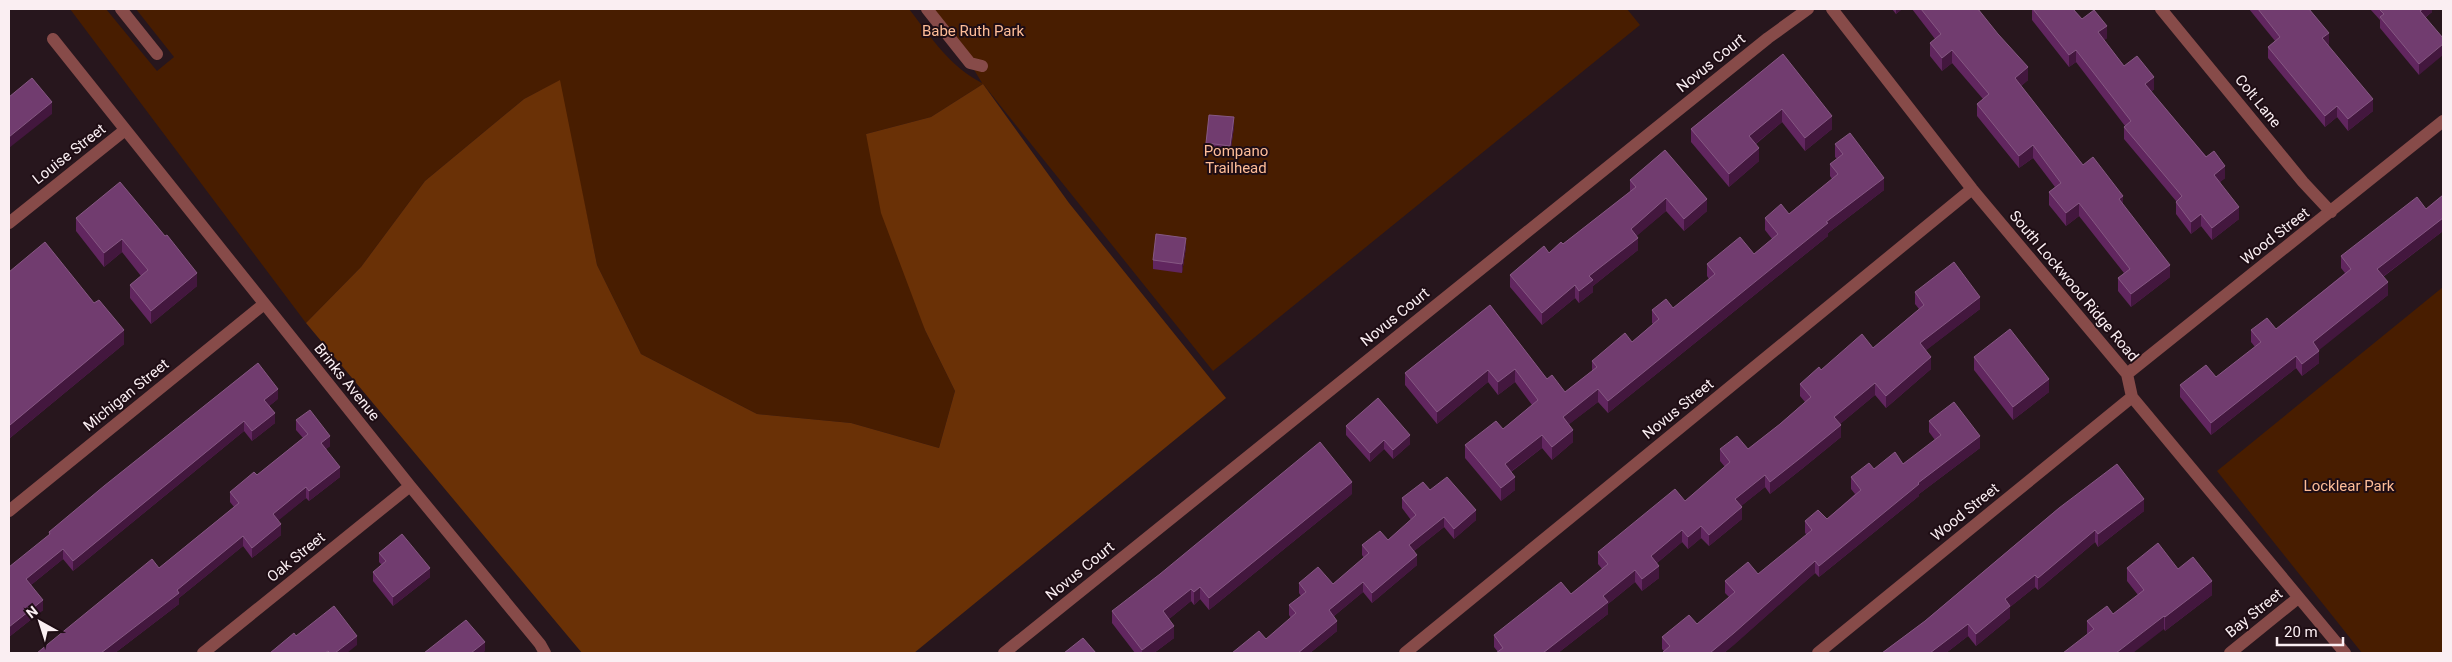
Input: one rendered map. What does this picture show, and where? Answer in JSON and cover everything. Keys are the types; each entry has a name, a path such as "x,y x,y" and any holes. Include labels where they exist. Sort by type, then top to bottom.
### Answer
{"street":[{"path":"121,9 157,54"},
{"path":"927,9 970,63 982,66"},
{"name":"Novus Court","path":"1004,653 1460,285 1761,44 1808,9"},
{"name":"South Lockwood Ridge Road","path":"1832,9 1972,189 2127,374 2132,397 2345,653"},
{"name":"Colt Lane","path":"2161,9 2303,182 2331,212"},
{"name":"Brinks Avenue","path":"53,39 410,486 540,644 545,653"},
{"name":"Wood Street","path":"2127,374 2443,121"},
{"name":"Louise Street","path":"9,223 126,130"},
{"name":"Novus Street","path":"1405,653 1972,189"},
{"name":"Michigan Street","path":"9,511 264,304"},
{"name":"Wood Street","path":"1818,653 2132,397"},
{"name":"Oak Street","path":"203,653 410,486"},
{"name":"Bay Street","path":"2230,653 2298,598"}],"green space":[{"path":"70,9 106,9 157,71 174,57 136,9 909,9 950,60 982,83 970,63 927,9 1627,9 1640,25 1213,371 983,84 931,117 866,134 925,330 955,391 939,448 851,423 757,414 641,354 597,265 559,81 524,99 425,181 361,267 306,323"},
{"name":"Locklear Park","path":"2443,287 2443,653 2362,653 2217,471"}],"shaded area":[{"path":"560,80 597,265 641,354 757,414 851,423 939,448 955,391 925,330 881,213 866,134 931,117 983,84 1069,203 1226,398 914,653 582,653 306,323 361,267 425,181 524,99"}],"building":[{"path":"1921,9 1978,9 2028,67 2015,78 2083,165 2093,157 2123,196 2119,199 2170,265 2131,294 2118,278 2130,269 2079,203 2066,213 2049,192 2061,183 2033,145 2019,156 1977,104 1989,94 1952,50 1942,58 1930,43 1941,34"},
{"path":"2033,9 2073,9 2082,19 2094,10 2107,26 2098,32 2124,66 2137,56 2154,77 2145,84 2206,157 2214,151 2225,166 2214,175 2239,207 2212,228 2201,214 2191,222 2176,202 2182,196 2124,127 2131,121 2076,50 2069,55"},
{"path":"2258,9 2309,9 2329,33 2322,38 2373,99 2348,119 2337,106 2325,116 2268,47 2280,37"},
{"path":"2379,9 2423,9 2420,11 2443,38 2443,44 2419,64 2380,17 2384,14"},
{"path":"1783,54 1832,116 1805,138 1782,109 1749,136 1759,148 1729,174 1691,129"},
{"path":"32,78 52,102 9,137 9,97"},
{"path":"1209,115 1234,117 1230,146 1206,143"},
{"path":"1850,133 1884,178 1826,222 1828,223 1608,401 1598,389 1563,417 1573,430 1552,447 1542,435 1505,464 1515,477 1501,488 1465,445 1496,421 1503,429 1538,400 1515,369 1498,382 1488,370 1437,412 1405,373 1490,305 1547,379 1552,375 1565,392 1597,367 1592,361 1625,333 1632,342 1659,319 1652,310 1666,299 1673,308 1715,274 1707,264 1740,237 1754,254 1778,234 1765,218 1781,204 1789,214 1838,174 1830,164 1843,154 1835,144"},
{"path":"1665,150 1707,199 1684,219 1666,198 1631,229 1638,238 1589,276 1593,280 1579,291 1575,285 1542,313 1510,275 1544,246 1549,253 1561,242 1563,244 1636,187 1630,180"},
{"path":"120,182 165,236 167,235 197,273 151,311 130,285 148,270 122,239 104,253 76,218"},
{"path":"2443,195 2443,218 2377,269 2388,282 2313,342 2319,351 2302,364 2296,356 2211,423 2180,385 2206,365 2216,377 2261,342 2251,330 2267,318 2276,329 2351,269 2341,256 2417,197 2426,209"},
{"path":"1156,234 1186,238 1182,264 1153,260"},
{"path":"45,242 94,303 99,300 124,330 10,425 9,272"},
{"path":"1954,262 1980,297 1920,343 1931,357 1886,396 1875,383 1834,417 1841,425 1770,482 1765,475 1735,499 1742,507 1709,535 1701,526 1688,537 1682,530 1651,556 1659,566 1642,579 1635,570 1603,596 1608,602 1543,653 1496,653 1503,648 1494,635 1561,582 1571,594 1608,564 1598,552 1675,489 1685,501 1730,462 1720,449 1737,436 1748,449 1780,424 1811,397 1800,384 1819,367 1821,370 1862,334 1873,348 1924,305 1915,292"},
{"path":"2010,329 2049,379 2013,407 1974,357"},
{"path":"258,363 278,389 264,400 275,413 252,431 244,421 73,561 63,549 26,579 43,600 9,627 9,567 104,486"},
{"path":"1378,398 1410,435 1393,450 1384,440 1370,453 1346,426"},
{"path":"1954,402 1980,436 1918,483 1819,566 1815,561 1710,653 1662,653 1670,646 1662,637 1689,615 1697,624 1735,592 1725,581 1748,562 1758,574 1812,530 1805,521 1818,510 1827,519 1861,490 1851,477 1869,463 1874,469 1895,452 1903,464 1941,435 1929,421"},
{"path":"310,410 330,436 321,443 340,467 309,491 306,487 273,514 281,524 252,548 243,536 177,590 179,593 101,653 37,653 152,559 159,568 239,503 230,492 254,472 257,475 308,434 296,420"},
{"path":"1320,442 1352,482 1209,598 1200,587 1194,592 1191,589 1163,611 1174,626 1142,650 1112,611 1160,574"},
{"path":"2117,464 2144,499 2098,534 2095,530 2038,578 2035,575 2005,599 2010,606 1976,634 1968,624 1930,653 1882,653 1925,621 2059,508"},
{"path":"1447,477 1476,510 1454,529 1444,517 1409,545 1417,555 1372,593 1363,582 1329,610 1337,621 1298,653 1232,653 1259,631 1266,639 1296,613 1289,605 1306,592 1299,583 1318,567 1333,584 1369,553 1362,545 1380,531 1388,540 1416,515 1402,498 1423,482 1430,490"},
{"path":"402,534 430,568 393,597 373,572 386,561 379,553"},
{"path":"2158,543 2178,569 2193,557 2212,581 2116,653 2063,653 2094,629 2087,621 2107,606 2113,614 2144,590 2127,568"},
{"path":"334,606 357,636 335,653 328,651 325,653 270,653 294,633 296,636"},
{"path":"466,620 485,642 471,653 424,653"},
{"path":"1083,638 1096,653 1064,653"}],"park label":[{"name":"Babe Ruth Park","path":"973,31"},
{"name":"Pompano Trailhead","path":"1236,160"}]}
